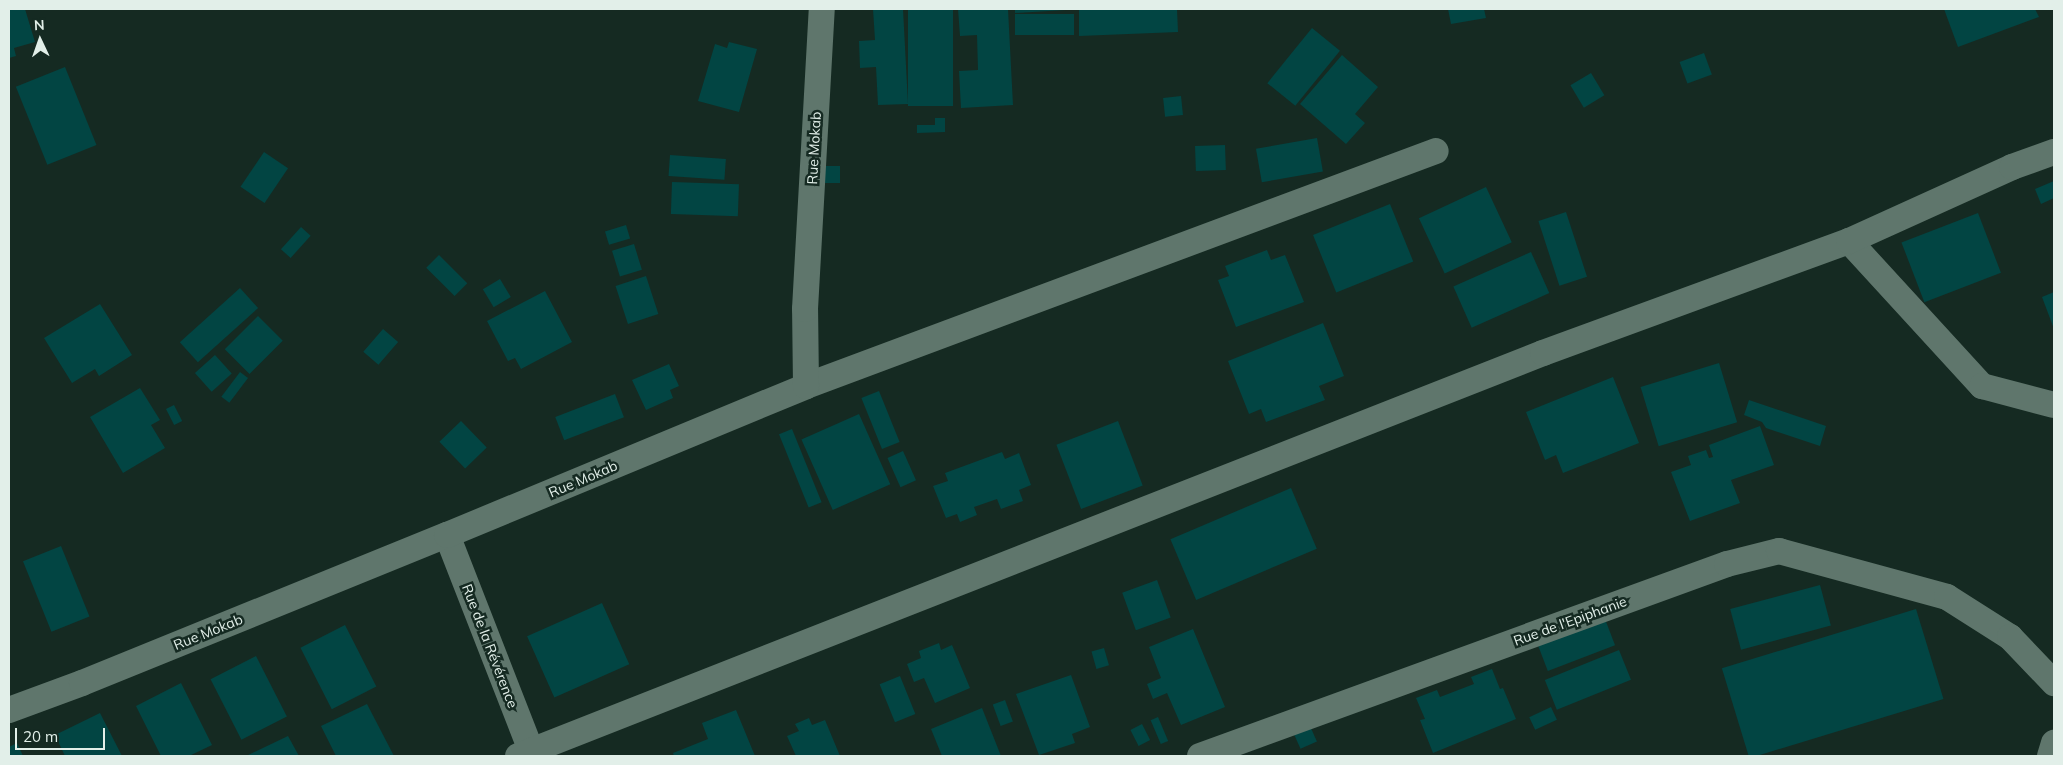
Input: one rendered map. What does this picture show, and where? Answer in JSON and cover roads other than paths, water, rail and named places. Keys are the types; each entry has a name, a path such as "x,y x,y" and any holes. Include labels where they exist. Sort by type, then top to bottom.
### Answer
{"street":[{"name":"Rue Mokab","path":"9,710 447,535 806,386 805,309 822,9"},
{"path":"806,386 1436,151"},
{"path":"527,755 1543,353 1849,241 2012,167 2054,152"},
{"path":"1849,241 1982,386 2054,405"},
{"name":"Rue de la Révérence","path":"447,535 527,755"},
{"name":"Rue de l'Epiphanie","path":"1200,756 1727,564 1779,552 1947,597 2010,637 2054,683"},
{"path":"2050,756 2054,743"}]}
